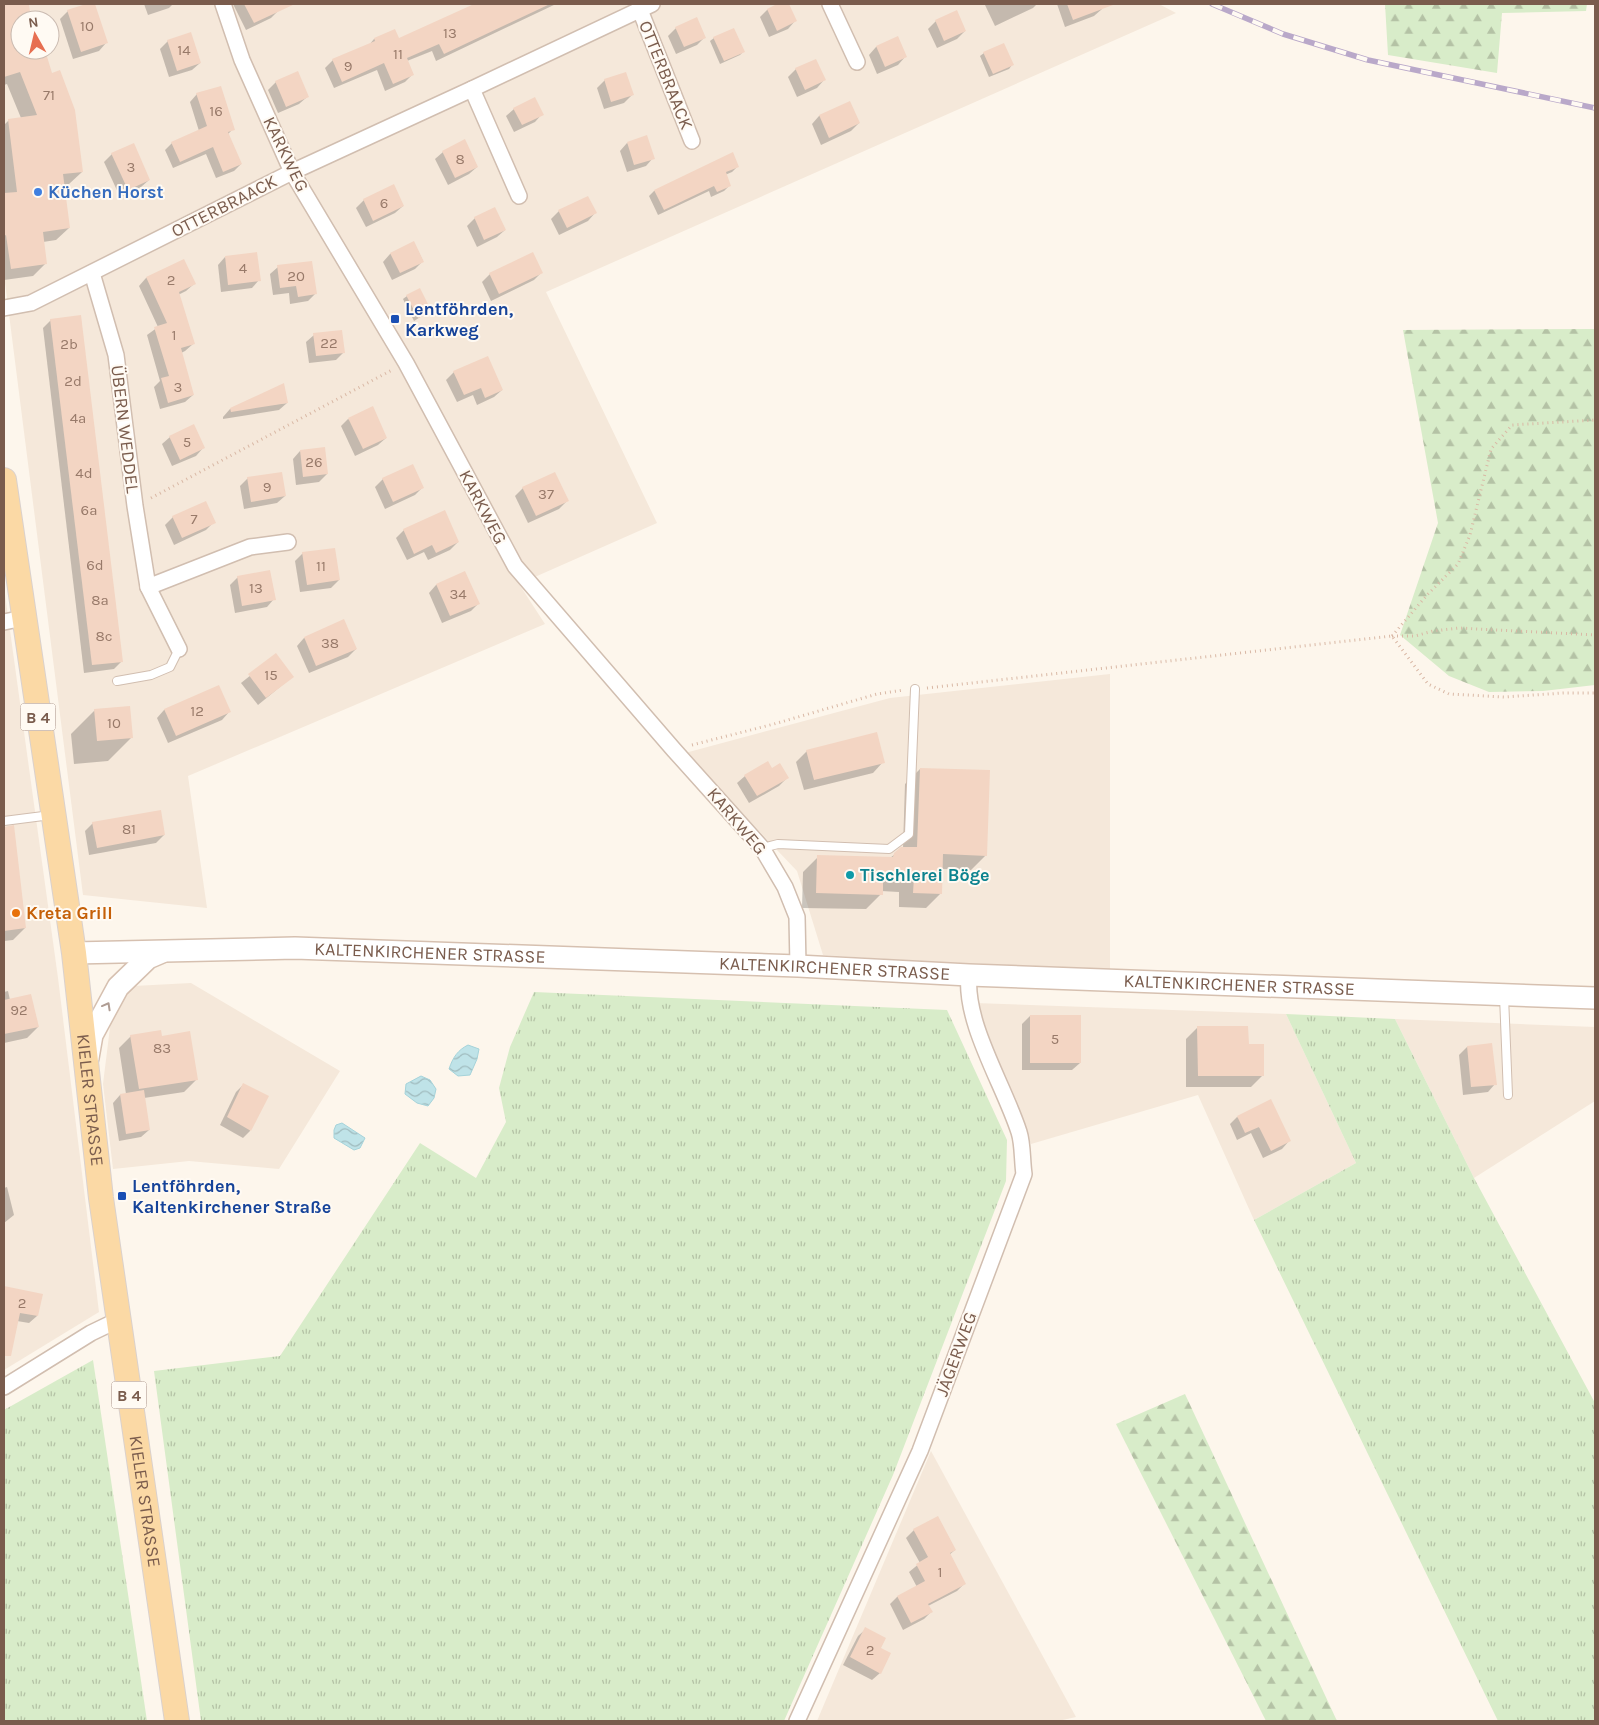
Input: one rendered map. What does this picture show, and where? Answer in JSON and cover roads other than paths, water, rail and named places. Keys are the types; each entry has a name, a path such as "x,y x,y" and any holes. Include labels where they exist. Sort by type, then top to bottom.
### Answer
{"main road":[{"name":"KIELER STRASSE","path":"4,480 13,620 53,814 74,953 101,1198 177,1721"},
{"name":"KALTENKIRCHENER STRASSE","path":"74,953 295,948 1595,998"},
{"path":"86,1068 92,1035 118,987 148,958 164,951"}],"street":[{"name":"KARKWEG","path":"223,4 242,60 292,172 406,363 515,566 674,750 762,848 784,887 797,917 798,966"},
{"path":"830,4 857,62"},
{"name":"OTTERBRAACK","path":"4,308 31,303 292,172 472,90 646,7 692,141"},
{"path":"472,90 519,196"},
{"name":"ÜBERN WEDDEL","path":"92,273 116,355 135,506 148,587 179,649"},
{"path":"148,587 250,547 288,542"},
{"name":"JÄGERWEG","path":"797,1721 920,1451 1024,1174 1020,1133 975,1021 968,988 969,975"},
{"path":"4,1387 91,1333 118,1320"}],"lane":[{"path":"117,681 151,675 170,667 179,649"},
{"path":"762,848 778,844 890,848 909,834 915,689"},
{"path":"4,821 53,814"},
{"path":"1504,994 1508,1095"}],"water":[{"path":"468,1045 479,1049 477,1059 470,1075 458,1076 449,1069 456,1054"},
{"path":"421,1076 430,1080 436,1089 434,1098 428,1106 417,1103 405,1094 406,1084"},
{"path":"342,1123 365,1138 360,1148 354,1150 334,1138 336,1125"}],"railway":[{"path":"1212,4 1283,34 1368,60 1595,108"}],"place":[{"name":"Küchen Horst","path":"38,192"},
{"name":"Lentföhrden, Karkweg","path":"395,319"},
{"name":"Tischlerei Böge","path":"850,875"},
{"name":"Kreta Grill","path":"16,913"},
{"name":"Lentföhrden, Kaltenkirchener Straße","path":"122,1196"}]}
